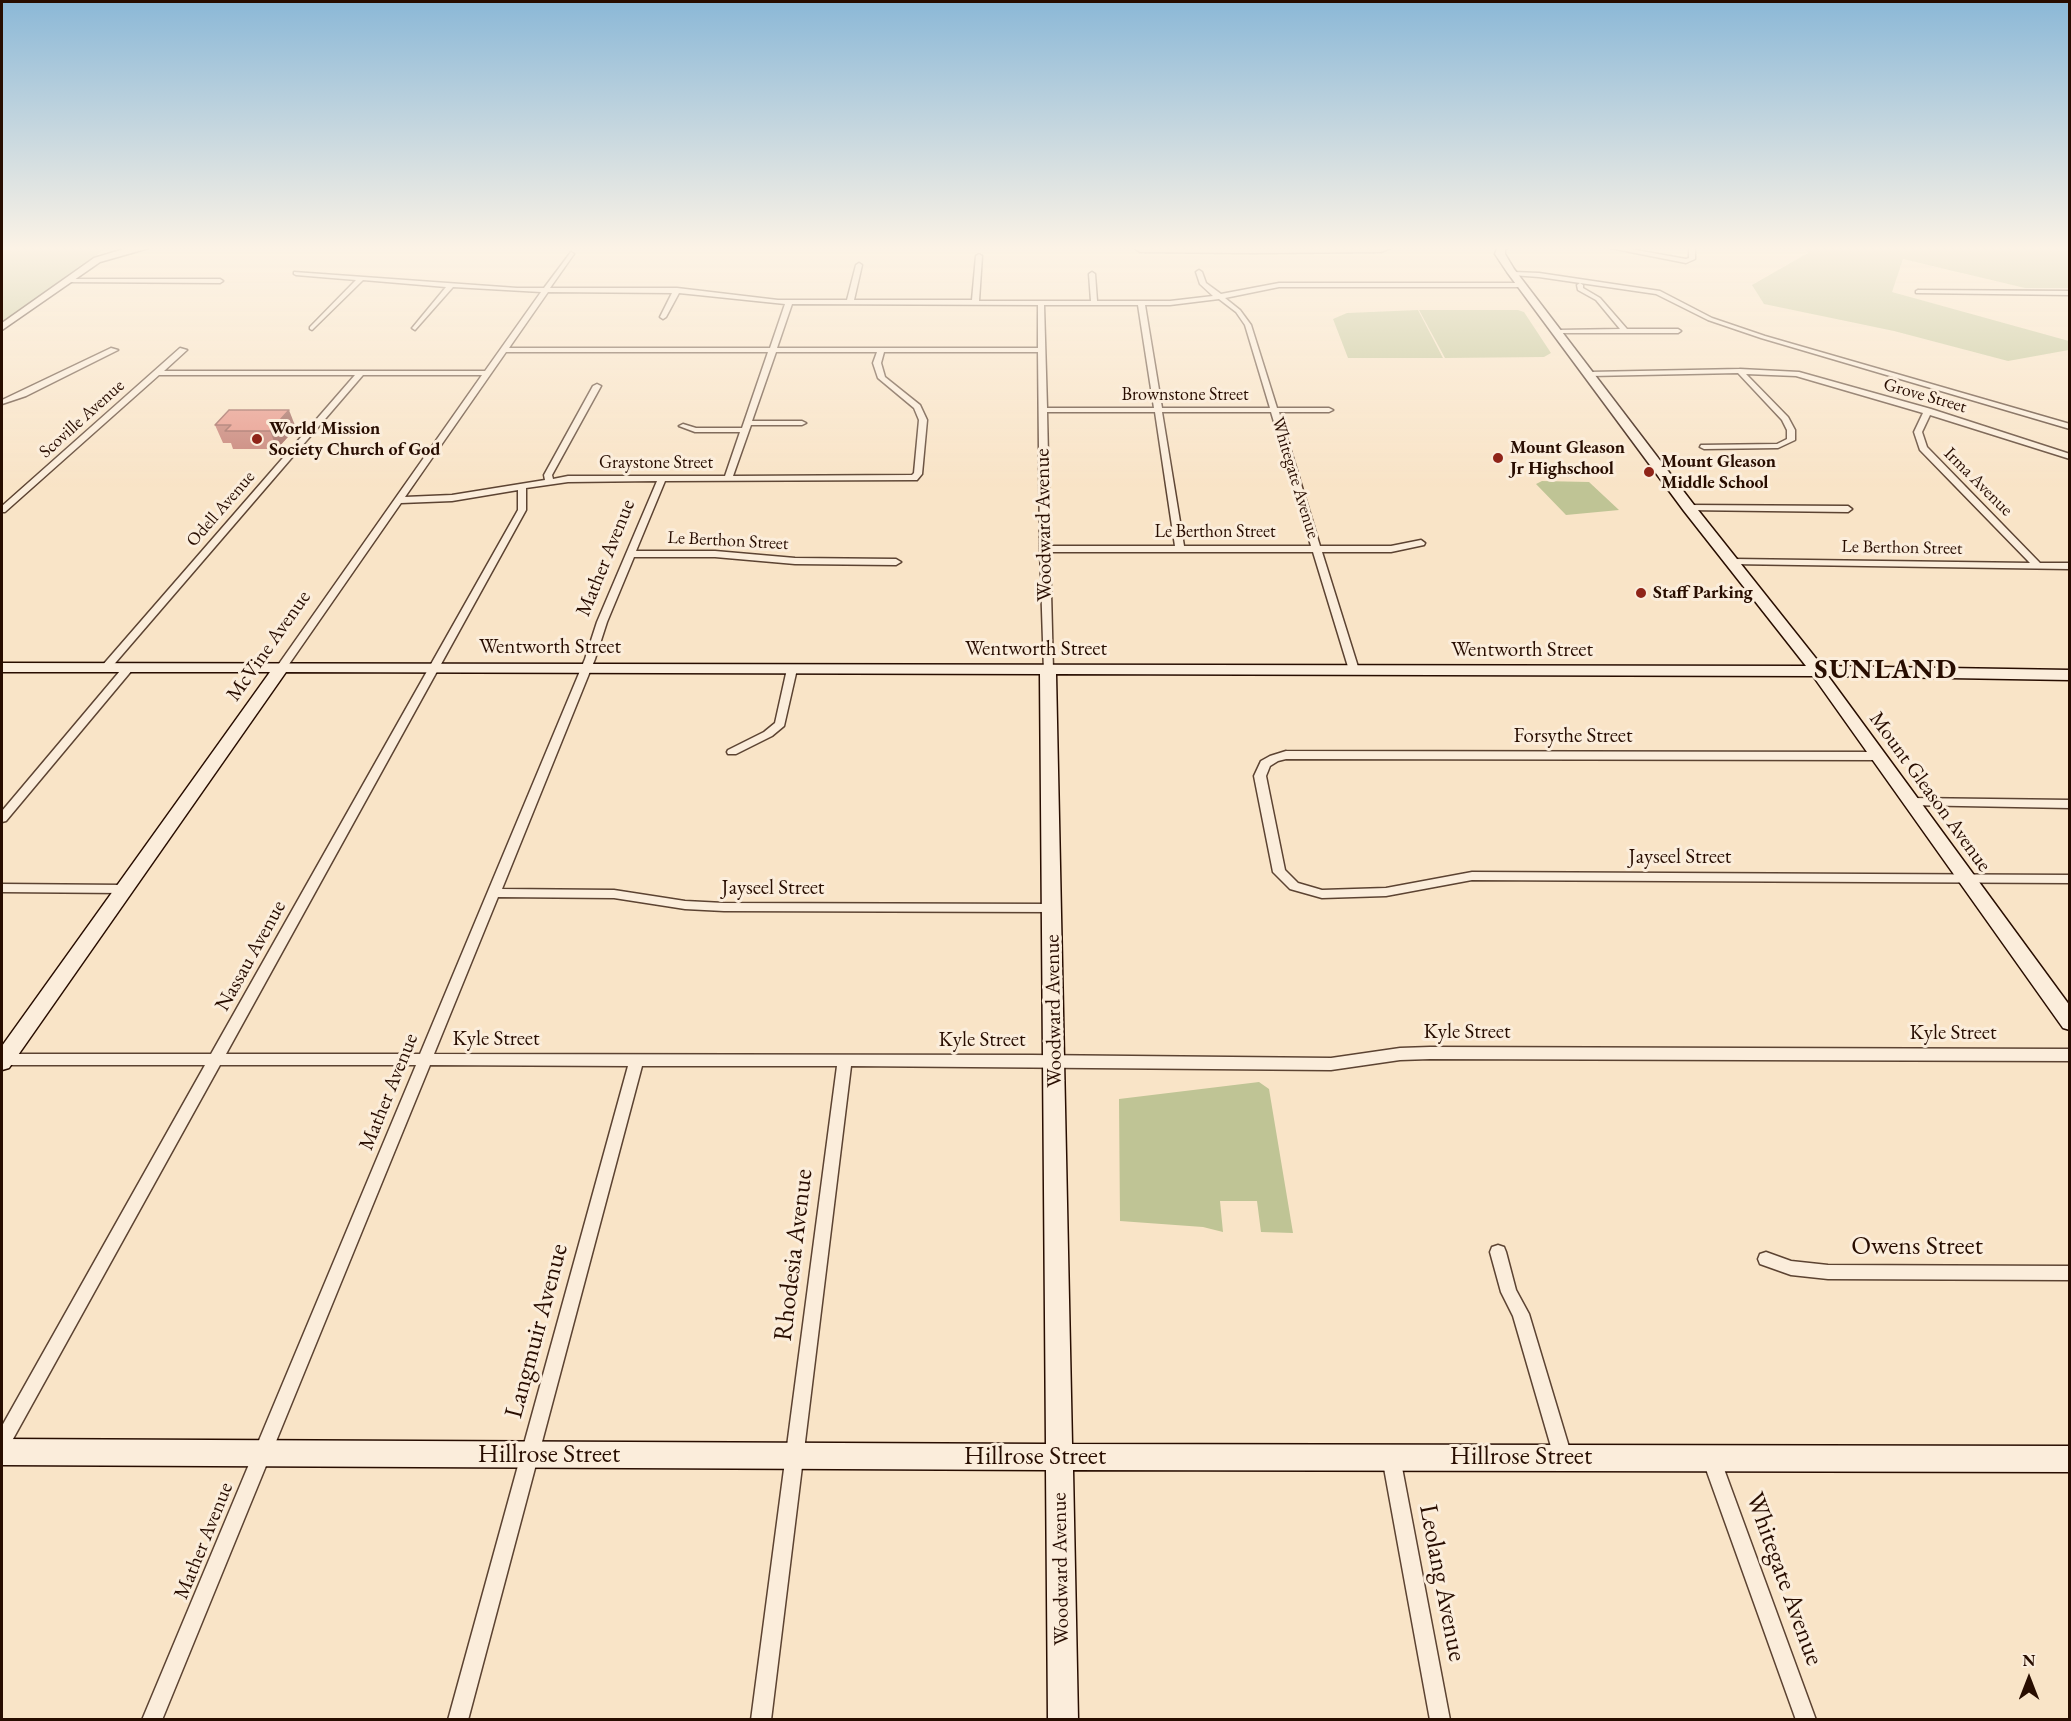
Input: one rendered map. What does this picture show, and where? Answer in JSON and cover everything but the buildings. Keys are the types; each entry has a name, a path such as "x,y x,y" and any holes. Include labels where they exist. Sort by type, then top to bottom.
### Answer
{"street":[{"name":"McVine Avenue","path":"2,1060 521,326"},
{"path":"728,479 781,326"},
{"name":"Woodward Avenue","path":"1041,326 1052,908 1063,1719"},
{"path":"1145,326 1180,548"},
{"name":"Whitegate Avenue","path":"1248,326 1354,670"},
{"name":"Mount Gleason Avenue","path":"1554,326 1689,508 1734,562 1818,672 2070,1022"},
{"path":"1620,326 1624,331"},
{"path":"1731,326 2070,427"},
{"path":"1558,332 1678,331"},
{"path":"2,402 114,350"},
{"name":"Scoville Avenue","path":"2,510 183,350"},
{"path":"505,350 1041,350"},
{"name":"Graystone Street","path":"400,500 452,498 549,481 914,478 918,474 923,425 921,414 916,406 882,378 877,363 881,350"},
{"name":"Grove Street","path":"1590,374 1649,371 1740,371 1796,374 1928,411 2070,457"},
{"path":"1704,447 1778,446 1791,440 1791,430 1785,418 1740,371"},
{"path":"157,373 489,373"},
{"name":"Odell Avenue","path":"106,667 362,373"},
{"path":"549,481 548,476 597,386"},
{"name":"Brownstone Street","path":"1042,410 1329,410"},
{"name":"Irma Avenue","path":"1928,411 1918,432 1923,448 2038,566"},
{"path":"683,426 695,430 802,423"},
{"path":"2059,455 2070,463"},
{"name":"Mather Avenue","path":"152,1719 494,893 662,479"},
{"name":"Nassau Avenue","path":"2,1442 522,510 522,486"},
{"path":"1689,508 1848,509"},
{"name":"Le Berthon Street","path":"1045,549 1391,549 1420,543"},
{"name":"Le Berthon Street","path":"630,554 715,554 787,561 896,562"},
{"name":"Le Berthon Street","path":"1734,562 2070,566"},
{"name":"Wentworth Street","path":"2,667 1354,670 2070,675"},
{"path":"2,818 129,667"},
{"path":"732,752 768,734 780,724 792,669"},
{"name":"Forsythe Street","path":"1294,886 1285,880 1277,867 1260,777 1262,767 1269,761 1286,755 1879,756"},
{"path":"1911,801 2070,804"},
{"name":"Jayseel Street","path":"1294,886 1322,894 1367,894 1472,876 2070,879"},
{"path":"2,888 124,889"},
{"name":"Jayseel Street","path":"494,893 614,894 707,907 1052,908"},
{"name":"Kyle Street","path":"2,1060 1054,1061 1331,1064 1400,1054 1430,1053 2070,1055"},
{"name":"Langmuir Avenue","path":"458,1719 637,1060"},
{"name":"Rhodesia Avenue","path":"760,1719 845,1061"},
{"path":"1498,1252 1509,1292 1521,1314 1563,1457"},
{"name":"Owens Street","path":"1766,1259 1791,1268 1828,1272 2070,1273"},
{"name":"Hillrose Street","path":"2,1452 529,1456 2070,1459"},
{"name":"Leolang Avenue","path":"1391,1457 1440,1719"},
{"name":"Whitegate Avenue","path":"1711,1457 1806,1719"}],"green space":[{"path":"1336,326 1426,326 1443,358 1348,358"},
{"path":"1428,326 1533,326 1551,353 1544,357 1445,358"},
{"path":"1871,326 2016,326 2069,341 2069,350 2008,361"},
{"path":"1542,481 1589,482 1619,510 1566,515 1536,484"},
{"path":"1259,1082 1269,1089 1293,1233 1261,1232 1257,1201 1220,1201 1223,1232 1203,1227 1120,1221 1119,1099"}],"place":[{"name":"World Mission Society Church of God","path":"257,439"},
{"name":"Mount Gleason Jr Highschool","path":"1498,458"},
{"name":"Mount Gleason Middle School","path":"1649,472"},
{"name":"Staff Parking","path":"1641,593"}],"district":[{"name":"SUNLAND","path":"1886,671"}]}
